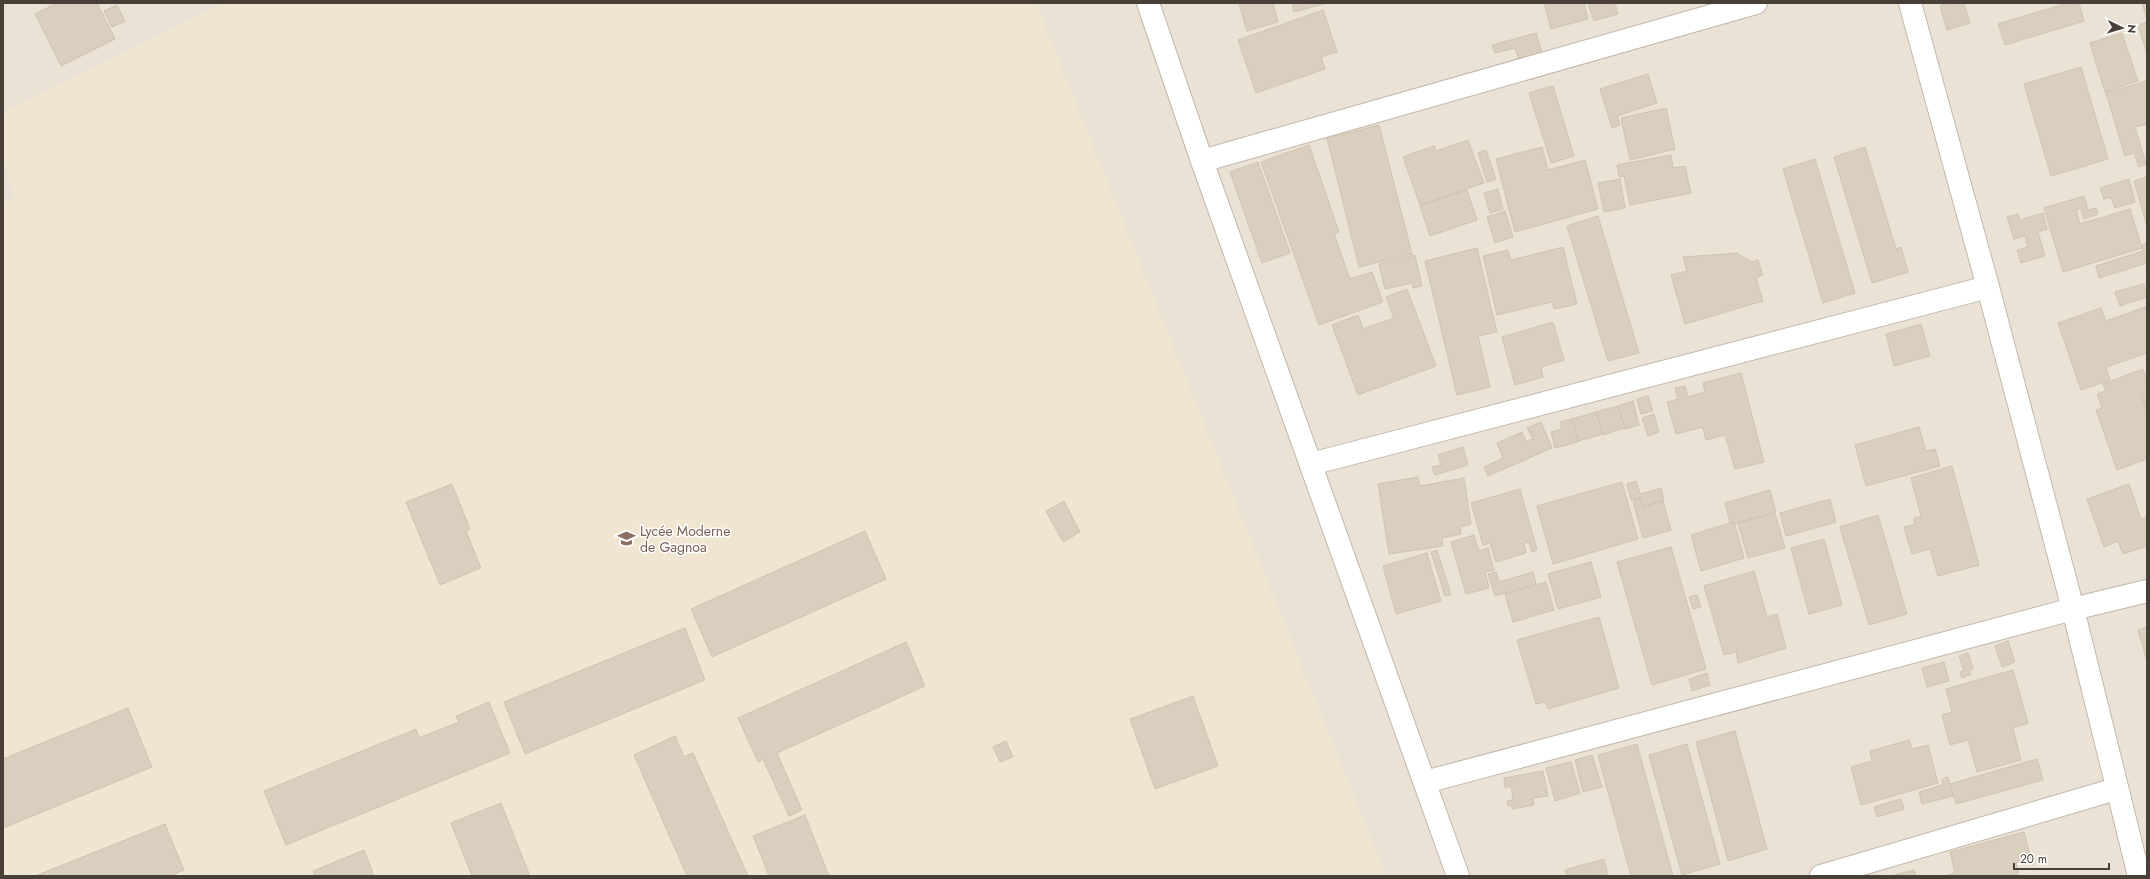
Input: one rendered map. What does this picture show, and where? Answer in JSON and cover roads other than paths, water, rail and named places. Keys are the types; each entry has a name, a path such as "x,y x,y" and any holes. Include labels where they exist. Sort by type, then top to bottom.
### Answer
{"street":[{"path":"1148,3 1202,161 1458,876"},
{"path":"1202,161 1756,3"},
{"path":"1910,3 1988,287 2073,609 2116,789 2139,876"},
{"path":"1311,464 1988,287"},
{"path":"1425,782 2073,609 2147,592"},
{"path":"1821,876 2116,789"}],"place":[{"name":"Lycée Moderne de Gagnoa","path":"627,539"}]}
